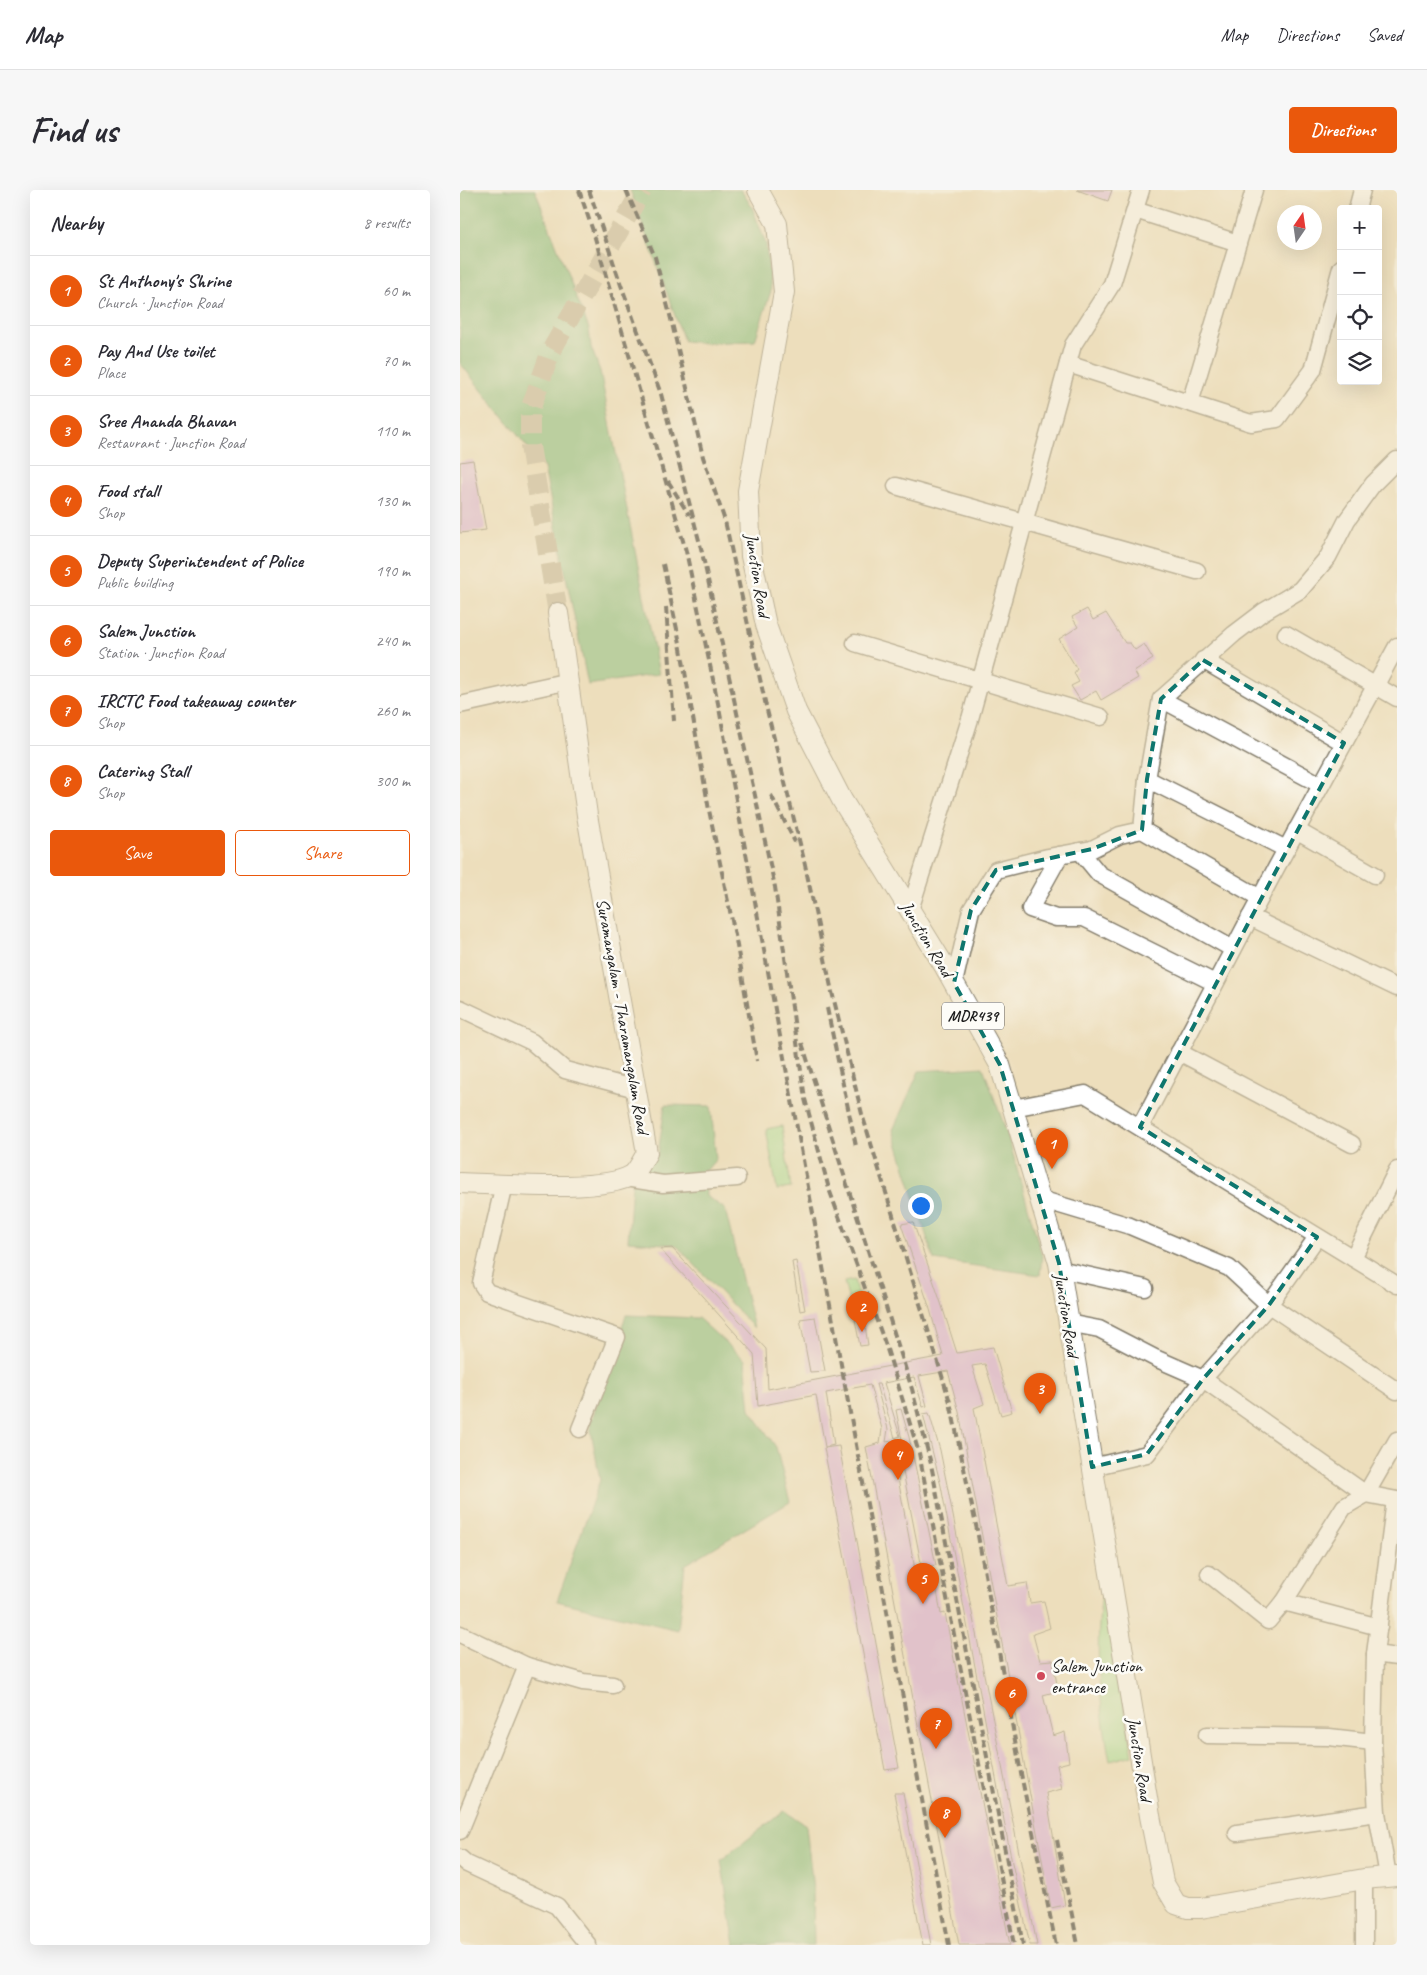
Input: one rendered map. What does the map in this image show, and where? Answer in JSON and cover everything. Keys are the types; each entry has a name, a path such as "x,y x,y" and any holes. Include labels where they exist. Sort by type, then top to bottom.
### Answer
{"main road":[{"name":"Junction Road","path":"758,190 777,224 784,292 748,491 751,556 766,625 796,711 842,800 954,983 1000,1064 1059,1268 1150,1816 1163,1882 1176,1904 1188,1908 1201,1908 1364,1879"},
{"name":"Suramangalam - Tharamangalam Road","path":"558,613 587,815 647,1153 634,1174 625,1178"},
{"path":"460,1183 562,1186 618,1181 625,1178"},
{"path":"1364,1879 1392,1876"}],"street":[{"path":"910,910 980,682 1073,345 1112,284 1141,190"},
{"path":"1190,403 1254,190"},
{"path":"1358,205 1362,190"},
{"path":"1135,210 1238,243"},
{"path":"1068,364 1251,423 1277,420 1312,370 1337,282"},
{"path":"1142,830 1147,779 1161,699 1204,660 1263,612 1300,590 1328,557 1347,520 1373,484 1397,460"},
{"path":"896,486 1197,571"},
{"path":"1286,634 1397,698"},
{"path":"855,643 1101,717"},
{"path":"1140,1127 1296,830 1397,646"},
{"path":"1204,660 1344,743"},
{"path":"460,706 569,681"},
{"path":"1161,699 1321,785"},
{"path":"1147,779 1286,849"},
{"path":"954,983 971,910 996,870 1092,849 1120,836 1142,830 1260,898"},
{"path":"1296,830 1375,875"},
{"path":"1080,851 1099,874 1233,949"},
{"path":"1060,855 1030,908 1056,918 1084,918 1216,983"},
{"path":"1250,917 1397,988"},
{"path":"460,1008 532,1042 565,1070 636,1089"},
{"path":"1179,1052 1352,1144"},
{"path":"1013,1108 1085,1094 1397,1285"},
{"path":"1353,1258 1397,1170"},
{"path":"625,1178 663,1184 737,1178"},
{"path":"504,1184 481,1283 487,1292 617,1337 580,1429"},
{"path":"1040,1200 1130,1226 1229,1268 1269,1305 1397,1391"},
{"path":"1092,1466 1147,1454 1203,1379 1269,1305 1317,1237"},
{"path":"1059,1268 1146,1288"},
{"path":"1068,1323 1099,1329 1155,1358 1203,1379 1366,1494 1396,1500 1375,1654 1374,1742 1377,1813 1392,1876"},
{"path":"1208,1574 1268,1621 1284,1602 1344,1507 1366,1494 1397,1440"},
{"path":"1284,1602 1379,1626"},
{"path":"460,1634 527,1666 583,1682 613,1685"},
{"path":"1375,1654 1397,1657"},
{"path":"460,1831 527,1666"},
{"path":"1207,1735 1329,1737 1374,1742"},
{"path":"1237,1833 1377,1813"},
{"path":"460,1858 467,1864 557,1906 588,1945"},
{"path":"1364,1879 1364,1945"}],"highlighted area":[{"path":"1203,660 1344,743 1140,1127 1317,1237 1269,1305 1203,1379 1147,1454 1092,1467 1059,1263 1000,1065 954,983 971,910 996,870 1092,849 1142,830 1147,779 1161,699"}],"green space":[{"path":"460,190 535,190 589,329 591,347 600,371 659,674 588,685 544,468 460,363"},
{"path":"630,190 741,190 752,207 766,244 771,291 755,341 705,343 684,341"},
{"path":"983,1067 1007,1133 1042,1256 1040,1275 934,1260 893,1130 919,1071"},
{"path":"665,1105 711,1106 716,1159 705,1172 706,1196 725,1209 754,1328 676,1245 628,1241 632,1183 658,1154"},
{"path":"782,1126 791,1188 777,1190 766,1129"},
{"path":"854,1280 861,1307 851,1309 844,1282"},
{"path":"626,1315 698,1318 745,1360 750,1409 776,1447 790,1502 685,1565 678,1630 557,1601 600,1480 590,1425"},
{"path":"1103,1586 1133,1755 1110,1761 1103,1718 1098,1651"},
{"path":"784,1811 806,1825 813,1890 814,1945 735,1945 721,1860"}],"building":[{"path":"1077,190 1112,190 1108,201"},
{"path":"473,460 486,530 460,533 460,462"},
{"path":"1087,609 1093,620 1106,613 1125,643 1130,643 1135,650 1144,644 1153,659 1134,671 1138,678 1101,700 1096,691 1080,700 1071,686 1079,682 1074,673 1077,669 1059,639 1078,627 1072,617"},
{"path":"913,1222 957,1353 993,1347 1012,1412 1001,1415 985,1364 972,1366 984,1404 974,1408 1008,1586 1027,1583 1030,1603 1044,1601 1050,1628 1033,1634 1040,1661 1053,1660 1058,1691 1043,1695 1053,1736 1065,1732 1069,1762 1057,1765 1062,1789 1046,1793 1065,1905 1051,1908 959,1412 948,1371 919,1376 927,1406 923,1407 914,1377 884,1383 900,1436 895,1438 879,1384 876,1384 888,1429 886,1442 891,1441 916,1575 934,1574 941,1614 945,1613 1010,1945 959,1945 866,1447 880,1443 882,1429 870,1385 826,1393 834,1445 825,1447 816,1395 758,1406 754,1354 660,1249 672,1248 766,1349 768,1389 943,1356 929,1306 901,1224"},
{"path":"796,1261 805,1310 800,1311 792,1262"},
{"path":"815,1317 825,1371 810,1372 800,1319"},
{"path":"864,1319 868,1345 860,1346 855,1320"},
{"path":"901,1409 909,1437 936,1565 922,1568 897,1441 902,1440 896,1410"},
{"path":"929,1413 940,1450 1037,1945 1030,1945 1012,1863 941,1486 923,1414"},
{"path":"839,1446 899,1768 885,1770 824,1448"},
{"path":"894,1793 903,1793 931,1945 923,1945"}],"tunnel":[{"path":"558,613 530,446 530,410 551,351 642,190"}],"railway":[{"path":"579,190 593,231 686,551 719,708 949,1945"},
{"path":"589,190 661,394 701,548 775,887 805,1099 829,1189 886,1346 919,1453 1014,1945"},
{"path":"626,190 655,257 703,457 725,521 766,706 804,860 832,992 862,1114 950,1402 977,1530 1022,1779 1056,1945"},
{"path":"668,481 689,515"},
{"path":"663,564 680,643 709,810 736,940 757,1061"},
{"path":"666,607 674,721"},
{"path":"771,795 795,842"},
{"path":"827,1008 856,1146"},
{"path":"802,1043 912,1389 931,1464 1023,1945"},
{"path":"1057,1840 1078,1945"}],"place":[{"name":"St Anthony's Shrine","path":"1052,1169"},
{"name":"Pay And Use toilet","path":"862,1332"},
{"name":"Sree Ananda Bhavan","path":"1040,1414"},
{"name":"Food stall","path":"898,1480"},
{"name":"Deputy Superintendent of Police","path":"923,1604"},
{"name":"Salem Junction entrance","path":"1041,1676"},
{"name":"Salem Junction","path":"1011,1718"},
{"name":"IRCTC Food takeaway counter","path":"936,1749"},
{"name":"Catering Stall","path":"945,1838"}]}
